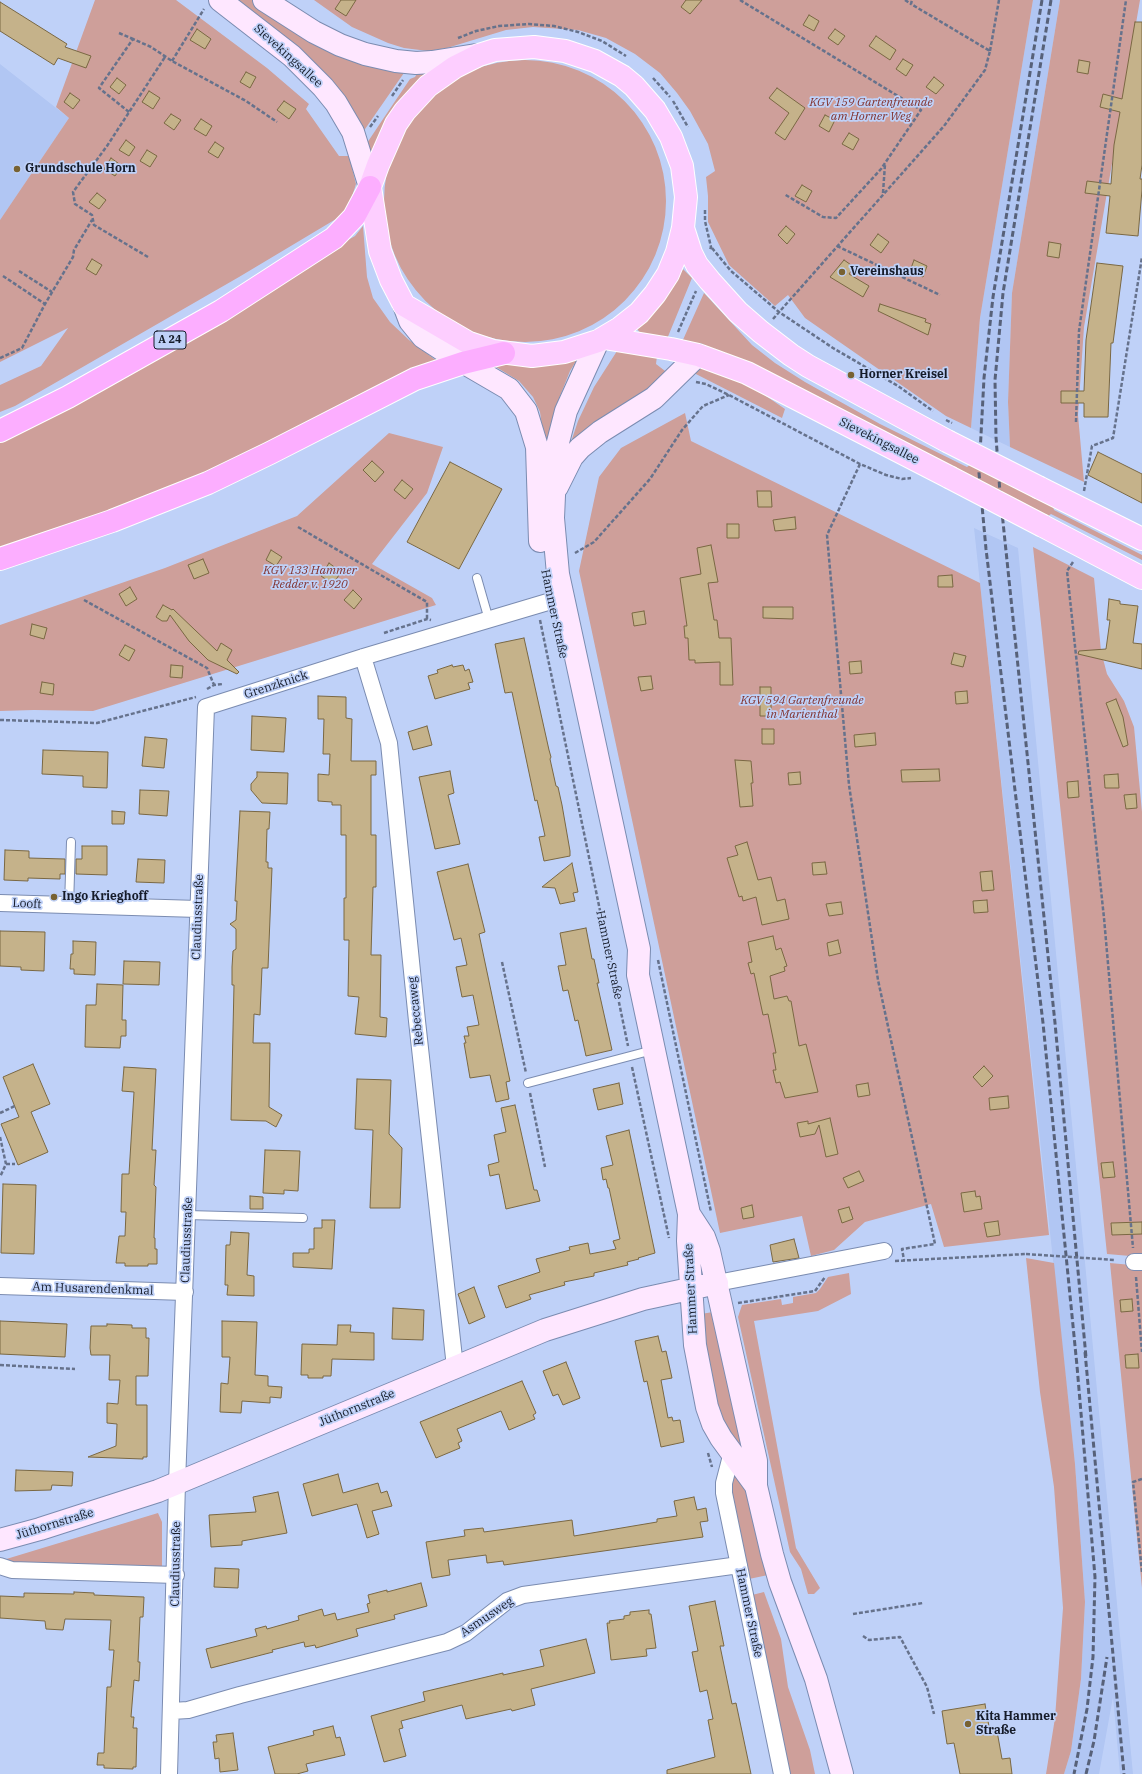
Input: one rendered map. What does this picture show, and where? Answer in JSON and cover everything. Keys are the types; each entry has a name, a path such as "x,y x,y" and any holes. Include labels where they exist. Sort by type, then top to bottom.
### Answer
{"highway":[{"name":"A 24","path":"0,431 68,397 221,311 334,238 352,221 362,206 370,187"},
{"path":"0,559 112,521 208,483 415,379 463,363 504,353"}],"main road":[{"name":"Sievekingsallee","path":"214,2 292,56 323,87 336,103 353,132 370,187 380,251 391,280 404,305 464,340 481,347 504,353 532,356 564,352 601,340 638,312 655,294 677,252 683,228 685,189 682,166 664,123 634,86 622,76 595,61 565,51 534,47 495,50 479,55 432,62 396,61 365,54 340,45 314,32 264,0"},
{"name":"Sievekingsallee","path":"370,187 387,143 405,110 428,86 441,76 479,55"},
{"name":"Sievekingsallee","path":"683,228 691,253 697,265 710,281 738,312 791,355 808,366 947,441 1142,539"},
{"name":"Hammer Straße","path":"404,305 410,322 423,337 463,363 509,389 521,402 529,419 536,447 540,543 551,601 625,950 638,975 689,1214 688,1241 695,1345 707,1407 713,1424 756,1486"},
{"name":"Sievekingsallee","path":"601,340 671,349 698,356 754,376 1142,578"},
{"name":"Hammer Straße","path":"601,340 566,411 559,434 556,450 553,518 558,574 639,948 638,975"},
{"path":"555,491 572,457 580,448 605,429 654,398 698,356"},
{"name":"Hammer Straße","path":"689,1214 704,1237 716,1283 756,1461 756,1486 780,1582 816,1679 842,1774"},
{"name":"Jüthornstraße","path":"0,1540 136,1500 545,1330 643,1299 716,1283"}],"street":[{"name":"Grenzknick","path":"206,707 363,657 551,601"},
{"name":"Rebeccaweg","path":"363,657 389,743 417,1021 438,1200 455,1367"},
{"name":"Claudiusstraße","path":"169,1774 187,1215 206,707"},
{"name":"Looft","path":"0,903 198,909"},
{"path":"716,1283 887,1256"},
{"name":"Am Husarendenkmal","path":"0,1286 185,1292"},
{"name":"Hammer Straße","path":"732,1452 724,1483 724,1493 782,1774"},
{"name":"Asmusweg","path":"172,1710 188,1710 240,1695 447,1642 466,1633 507,1601 523,1595 739,1565"},
{"path":"0,1566 12,1570 176,1575"}],"lane":[{"path":"477,578 489,620"},
{"path":"69,906 71,842"},
{"path":"528,1083 655,1050"},
{"path":"187,1215 303,1218"}],"path":[{"path":"740,0 921,110 885,164 836,218 823,218 784,194"},
{"path":"904,0 990,51"},
{"path":"911,4 912,0"},
{"path":"761,332 944,126 985,70 999,0"},
{"path":"1076,422 1079,331 1126,0"},
{"path":"172,61 214,2"},
{"path":"454,40 476,31 498,26 529,24 554,26 578,32 602,41 631,59"},
{"path":"120,33 151,48 246,101 277,122"},
{"path":"129,112 99,88 133,39"},
{"path":"148,257 94,225 92,215 75,204 73,192 129,112 165,57"},
{"path":"648,73 670,96 689,129"},
{"path":"883,193 885,164"},
{"path":"705,206 705,221 711,247 710,252"},
{"path":"0,358 22,348 72,257 74,250 92,220"},
{"path":"836,246 940,295"},
{"path":"711,247 731,271 779,312 833,348 898,386 935,412"},
{"path":"1083,497 1092,446 1113,438 1142,257"},
{"path":"19,271 52,292"},
{"path":"3,276 45,304"},
{"path":"677,334 698,286"},
{"path":"694,386 697,383 706,384 860,464 886,475 902,479 918,478"},
{"path":"569,556 594,542 650,479 682,430 703,406 729,395"},
{"path":"940,416 946,420"},
{"path":"860,464 826,535 849,785 876,964 935,1244 902,1249 904,1260"},
{"path":"298,526 427,602 427,619"},
{"path":"1082,548 1067,571 1104,918 1138,1262 1142,1352"},
{"path":"84,600 207,668 214,685"},
{"name":"Hammer Straße","path":"542,630 670,1242"},
{"path":"0,720 97,723 196,697 206,707"},
{"path":"502,962 545,1167"},
{"path":"0,1113 15,1106"},
{"path":"0,1137 6,1164 0,1177"},
{"path":"6,1164 15,1164"},
{"path":"887,1256 904,1260 1026,1254 1115,1260"},
{"path":"753,1301 815,1291 829,1272"},
{"path":"0,1365 75,1369"},
{"path":"1142,1478 1133,1482 1142,1572"},
{"path":"853,1614 923,1602"},
{"path":"863,1636 869,1640 900,1637 927,1687 934,1714"}],"shaded area":[{"path":"1033,0 1060,0 1012,293 1008,402 1010,447 971,428 980,318"},
{"name":"Grundschule Horn","path":"0,64 69,118 0,220"},
{"path":"974,528 1018,548 1133,1774 1120,1774 1113,1697 1099,1774 1064,1774 1071,1751 1081,1679 1085,1602 1075,1464"}],"green space":[{"path":"95,0 176,0 267,68 309,104 306,109 339,156 349,156 356,184 349,206 341,216 239,277 15,406 0,412 0,385 41,366 68,328 0,362 0,220 69,118 56,107"},
{"path":"235,0 252,0 291,28 406,70 363,132"},
{"name":"KGV 159 Gartenfreunde am Horner Weg","path":"314,0 1033,0 980,318 971,428 946,416 805,318 788,295 775,306 729,265 708,222 706,177 715,171 708,144 690,111 677,93 660,73 635,54 606,38 578,30 533,27 506,30 447,48 428,51 404,48 388,43 352,27"},
{"path":"1060,0 1140,0 1084,327 1078,415 1084,482 1010,447 1008,402 1012,293"},
{"path":"525,60 553,63 579,71 603,84 625,101 642,123 655,147 663,173 666,201 663,229 655,255 642,279 625,301 603,318 579,331 553,339 525,342 497,339 471,331 447,318 425,301 408,279 395,255 387,229 384,201 387,173 395,147 408,123 425,101 447,84 471,71 497,63"},
{"path":"419,70 432,71 372,152 366,151 365,146 410,79 415,77"},
{"path":"363,226 367,277 373,298 390,322 409,340 437,361 235,460 143,499 0,549 0,441 355,236"},
{"path":"683,269 692,278 667,339 643,336 637,329 667,296"},
{"path":"704,293 752,345 775,363 805,382 880,424 967,467 973,462 1052,503 1054,510 1142,555 1142,560 1051,514 1045,518 682,342"},
{"path":"617,351 657,356 656,364 669,374 577,443 572,439 578,421 594,387"},
{"path":"576,354 578,358 570,371 558,401 548,440 544,440 540,412 533,397 519,381 496,367 496,365"},
{"path":"701,366 750,385 785,409 782,418 690,371"},
{"name":"KGV 594 Gartenfreunde in Marienthal","path":"685,413 691,441 980,583 1049,1235 944,1247 931,1204 865,1222 834,1250 811,1256 802,1216 720,1233 579,571 599,477 621,448"},
{"name":"KGV 133 Hammer Redder v. 1920","path":"389,433 443,447 427,493 372,564 432,598 436,605 93,711 0,711 0,625 165,568 297,516"},
{"path":"1033,547 1094,578 1101,651 1107,674 1124,701 1134,727 1142,812 1142,1257 1107,1254"},
{"path":"1026,1258 1054,1263 1075,1464 1085,1602 1081,1679 1071,1751 1064,1774 1046,1774 1055,1718 1063,1608 1054,1487 1040,1392"},
{"path":"1110,1263 1142,1266 1142,1588"},
{"path":"849,1273 851,1294 818,1311 754,1321 796,1548 820,1588 814,1594 808,1594 801,1569 790,1552 738,1317 742,1305 781,1299 782,1305 793,1303 793,1297 816,1293 828,1277"},
{"path":"713,1312 748,1460 719,1423 701,1314"},
{"path":"736,1468 745,1485 768,1575 749,1579 731,1490"},
{"path":"158,1513 162,1522 162,1569 12,1565 3,1560"},
{"path":"764,1592 781,1639 788,1687 810,1750 815,1774 789,1774 752,1595"}],"building":[{"path":"341,0 356,0 346,16 335,9"},
{"path":"686,0 702,0 690,14 681,7"},
{"path":"0,2 67,44 65,47 91,56 86,68 58,58 54,65 0,31"},
{"path":"809,15 819,21 814,31 803,25"},
{"path":"1135,22 1142,22 1142,165 1140,179 1142,179 1142,190 1138,236 1106,233 1110,196 1085,193 1087,181 1111,184 1114,145 1120,112 1100,107 1103,94 1122,99"},
{"path":"197,29 211,39 205,49 190,40"},
{"path":"835,29 845,36 838,45 828,38"},
{"path":"876,36 896,50 890,60 869,46"},
{"path":"903,59 913,65 906,76 896,69"},
{"path":"1079,60 1090,62 1088,74 1077,72"},
{"path":"246,72 256,77 250,88 240,82"},
{"path":"934,77 944,85 936,94 926,87"},
{"path":"117,78 126,85 119,94 110,87"},
{"path":"777,88 805,108 785,140 775,133 789,113 769,98"},
{"path":"149,91 160,98 153,109 142,102"},
{"path":"70,93 80,100 73,109 64,102"},
{"path":"284,101 296,109 289,119 277,110"},
{"path":"171,114 181,120 174,130 164,123"},
{"path":"825,115 835,120 829,132 819,126"},
{"path":"201,119 212,126 206,136 194,129"},
{"path":"849,133 859,139 853,150 842,144"},
{"path":"126,140 135,147 129,156 119,150"},
{"path":"215,142 224,148 218,158 208,152"},
{"path":"147,150 157,156 150,167 140,161"},
{"path":"111,158 122,166 115,176 104,169"},
{"path":"802,185 812,191 806,202 795,196"},
{"path":"97,193 106,200 99,209 89,202"},
{"path":"786,226 795,234 787,244 778,235"},
{"path":"878,234 889,242 881,253 870,245"},
{"path":"1049,242 1061,244 1059,258 1047,256"},
{"path":"92,259 102,265 96,275 86,269"},
{"path":"844,260 854,267 849,274 869,286 863,297 830,277"},
{"path":"914,260 927,266 923,277 910,271"},
{"path":"1097,263 1123,266 1113,343 1111,343 1108,417 1084,417 1084,403 1061,403 1061,391 1084,391 1086,340"},
{"path":"880,304 926,319 925,322 931,324 928,335 878,311"},
{"path":"1098,452 1142,474 1142,503 1088,475"},
{"path":"372,461 384,472 375,482 363,470"},
{"path":"450,462 502,489 459,569 407,542"},
{"path":"402,480 413,489 405,499 394,490"},
{"path":"757,491 771,491 772,507 758,507"},
{"path":"795,517 796,529 775,531 773,520"},
{"path":"727,524 739,524 739,538 727,538"},
{"path":"711,545 718,582 708,583 714,620 717,620 719,638 731,638 733,685 720,685 720,662 695,663 695,660 689,660 688,638 685,638 684,626 687,626 680,578 701,574 697,548"},
{"path":"271,550 282,557 276,566 266,560"},
{"path":"203,559 209,573 194,579 188,565"},
{"path":"329,563 341,572 333,584 321,576"},
{"path":"952,575 953,587 938,587 938,576"},
{"path":"130,587 137,599 126,606 119,594"},
{"path":"353,590 362,599 354,609 344,600"},
{"path":"1109,599 1120,601 1120,604 1138,606 1133,643 1142,644 1142,669 1078,654 1079,651 1106,649 1110,620 1107,620"},
{"path":"163,605 172,610 173,609 217,651 221,643 232,650 227,660 239,672 237,674 208,660 189,641 170,615 167,621 162,621 156,617"},
{"path":"763,607 793,607 793,619 763,618"},
{"path":"644,611 646,624 634,626 632,613"},
{"path":"32,624 47,628 44,639 30,635"},
{"path":"524,638 551,757 550,759 556,786 558,787 562,805 570,851 570,856 544,861 539,837 545,836 537,800 535,801 512,692 505,693 495,644"},
{"path":"125,645 135,650 129,661 119,655"},
{"path":"954,653 966,656 963,667 951,664"},
{"path":"861,661 862,673 850,674 849,662"},
{"path":"171,665 183,666 182,678 170,677"},
{"path":"452,665 453,667 463,665 465,671 469,669 473,682 468,683 470,689 435,699 428,676 438,673 437,670"},
{"path":"651,676 653,689 641,691 638,677"},
{"path":"42,682 54,684 53,695 40,693"},
{"path":"760,687 771,687 771,716 760,716"},
{"path":"967,691 968,703 956,704 955,692"},
{"path":"318,696 346,697 346,718 352,719 351,761 376,761 376,775 371,775 371,835 376,835 376,887 373,887 371,955 381,955 380,1017 387,1018 386,1037 355,1034 359,997 348,996 349,940 344,940 346,835 341,835 341,805 332,805 332,802 318,801 318,774 329,775 330,754 323,754 324,719 318,719"},
{"path":"1116,699 1123,717 1128,745 1123,747 1106,703"},
{"path":"252,716 286,718 284,752 251,750"},
{"path":"427,726 432,745 413,750 408,732"},
{"path":"762,729 774,729 774,744 762,744"},
{"path":"875,733 876,745 855,747 854,735"},
{"path":"145,737 167,739 164,768 142,766"},
{"path":"43,750 108,752 107,788 83,787 83,776 42,774"},
{"path":"735,760 751,761 753,806 740,807"},
{"path":"939,769 940,781 902,782 901,770"},
{"path":"450,771 454,793 448,795 460,844 435,849 419,777"},
{"path":"257,772 288,773 287,804 262,803 251,790 251,784 257,777"},
{"path":"800,772 801,784 789,785 788,773"},
{"path":"1118,774 1119,788 1105,788 1104,775"},
{"path":"1078,781 1079,797 1068,798 1067,782"},
{"path":"140,790 169,791 167,816 139,814"},
{"path":"1136,794 1137,808 1126,809 1124,795"},
{"path":"112,811 125,812 124,824 112,824"},
{"path":"240,811 270,812 269,829 267,829 266,862 268,862 268,868 272,868 268,968 262,968 260,1015 254,1014 253,1043 270,1043 269,1107 282,1115 276,1127 266,1121 231,1120 234,985 232,985 232,967 233,951 236,949 236,929 230,924 236,920 237,901 235,901"},
{"path":"747,842 758,880 771,877 777,901 785,899 789,919 762,925 756,897 743,901 742,896 739,897 727,858 738,855 735,846"},
{"path":"82,846 107,846 107,875 76,874 76,859 82,859"},
{"path":"5,850 29,851 29,858 65,859 65,874 60,874 60,879 28,878 28,881 4,880"},
{"path":"138,859 165,860 164,883 136,882"},
{"path":"825,862 827,874 813,875 812,863"},
{"path":"572,863 578,892 573,893 575,901 560,904 555,888 542,887"},
{"path":"468,864 485,932 479,934 510,1081 506,1082 509,1099 496,1102 490,1075 470,1078 464,1036 469,1036 467,1027 479,1025 473,995 462,997 456,967 467,965 461,938 454,940 437,872"},
{"path":"992,871 994,890 982,891 980,872"},
{"path":"987,900 988,912 974,913 973,901"},
{"path":"841,902 843,914 829,916 826,904"},
{"path":"586,928 592,959 594,959 599,983 597,983 612,1050 586,1056 578,1020 575,1021 568,990 563,991 558,966 566,965 560,933"},
{"path":"0,931 45,932 44,971 21,970 21,967 0,966"},
{"path":"773,936 776,950 781,948 787,966 784,967 785,971 770,976 774,999 787,996 789,1001 791,1001 799,1046 806,1044 818,1092 785,1098 780,1082 776,1083 773,1070 776,1070 773,1053 776,1053 768,1014 763,1015 754,973 751,974 748,963 752,962 748,942"},
{"path":"838,940 841,953 829,956 827,943"},
{"path":"73,941 96,942 95,975 74,974 74,969 70,969 71,954 73,954"},
{"path":"124,961 160,962 159,985 123,984"},
{"path":"97,984 123,985 122,1020 126,1020 126,1036 121,1036 120,1048 85,1047 86,1005 96,1005"},
{"path":"33,1064 50,1104 31,1112 48,1152 18,1165 1,1124 19,1117 3,1077"},
{"path":"984,1066 993,1076 982,1087 973,1077"},
{"path":"124,1067 156,1069 152,1150 156,1150 154,1185 156,1187 154,1238 155,1249 157,1249 157,1264 148,1264 148,1266 125,1266 125,1263 116,1263 119,1236 125,1236 126,1212 121,1212 122,1174 129,1174 134,1092 122,1091"},
{"path":"357,1079 391,1080 389,1134 402,1148 400,1208 370,1208 373,1130 355,1129"},
{"path":"619,1083 623,1104 598,1110 593,1089"},
{"path":"868,1083 870,1095 858,1097 856,1085"},
{"path":"1008,1096 1009,1108 990,1110 989,1098"},
{"path":"515,1105 534,1190 537,1190 540,1201 506,1209 499,1174 490,1176 488,1165 499,1162 494,1135 506,1132 501,1108"},
{"path":"830,1118 838,1154 826,1157 819,1125 815,1134 800,1137 797,1123 808,1121 808,1124"},
{"path":"629,1130 655,1253 627,1262 628,1265 594,1273 594,1276 564,1282 565,1285 529,1295 531,1299 506,1308 498,1286 540,1272 536,1259 570,1250 569,1247 588,1243 590,1254 616,1249 613,1241 620,1239 609,1188 606,1179 603,1180 601,1168 613,1165 606,1136"},
{"path":"265,1150 300,1151 298,1191 284,1190 284,1194 263,1193"},
{"path":"1113,1162 1115,1177 1103,1178 1101,1163"},
{"path":"859,1171 864,1181 848,1188 843,1178"},
{"path":"3,1184 36,1185 34,1254 1,1253"},
{"path":"975,1191 976,1197 980,1196 982,1209 964,1212 961,1193"},
{"path":"250,1196 263,1197 263,1209 250,1209"},
{"path":"752,1205 754,1217 743,1219 741,1208"},
{"path":"849,1207 853,1219 842,1223 838,1210"},
{"path":"322,1220 335,1220 332,1269 293,1267 293,1253 309,1253 309,1249 314,1249 314,1228 322,1228"},
{"path":"998,1221 1000,1235 987,1237 984,1223"},
{"path":"1142,1222 1142,1234 1112,1235 1111,1223"},
{"path":"231,1232 249,1233 247,1275 254,1276 254,1296 227,1295 228,1285 225,1285 226,1245 230,1245"},
{"path":"794,1239 799,1258 773,1262 770,1245"},
{"path":"474,1287 485,1317 469,1324 458,1294"},
{"path":"1132,1299 1133,1311 1121,1312 1120,1300"},
{"path":"393,1308 424,1310 423,1340 392,1339"},
{"path":"0,1321 67,1324 65,1357 0,1354"},
{"path":"222,1321 257,1322 255,1375 268,1376 268,1386 282,1387 281,1398 270,1397 270,1403 242,1401 241,1413 220,1412 221,1383 228,1384 230,1357 222,1357"},
{"path":"107,1324 132,1325 132,1328 146,1328 146,1338 149,1338 148,1376 136,1376 136,1405 147,1405 147,1457 143,1457 143,1459 88,1457 116,1446 117,1424 107,1423 107,1403 118,1404 120,1380 109,1380 110,1355 91,1355 90,1348 91,1326 107,1326"},
{"path":"338,1325 351,1325 350,1332 374,1333 374,1360 332,1359 331,1376 323,1376 323,1378 308,1378 308,1375 301,1375 302,1344 337,1345"},
{"path":"658,1336 662,1352 666,1351 672,1378 661,1380 668,1418 672,1417 673,1421 680,1420 684,1442 661,1447 647,1381 644,1382 635,1341"},
{"path":"1138,1354 1139,1368 1126,1368 1125,1355"},
{"path":"566,1362 580,1398 563,1405 558,1394 553,1396 543,1371"},
{"path":"522,1381 536,1413 533,1415 535,1419 509,1430 501,1411 457,1429 462,1441 458,1443 460,1448 436,1458 420,1422"},
{"path":"16,1470 73,1472 72,1486 52,1485 51,1490 15,1491"},
{"path":"338,1474 343,1493 378,1483 381,1493 387,1491 392,1506 372,1511 379,1534 367,1538 357,1504 312,1516 303,1484"},
{"path":"278,1492 287,1533 242,1541 242,1545 211,1547 209,1515 256,1512 253,1497"},
{"path":"694,1497 697,1510 706,1508 708,1521 700,1522 703,1537 504,1565 503,1561 487,1563 486,1555 448,1560 450,1575 432,1578 426,1542 465,1536 464,1530 483,1528 484,1532 572,1520 574,1536 657,1522 657,1519 677,1516 674,1501"},
{"path":"215,1568 239,1569 238,1588 214,1587"},
{"path":"421,1583 427,1606 394,1615 395,1619 356,1629 358,1636 316,1648 315,1645 305,1647 304,1642 272,1650 273,1652 211,1668 206,1649 257,1636 255,1629 266,1626 267,1629 299,1620 298,1616 322,1609 324,1616 335,1613 337,1620 369,1612 367,1604 370,1603 368,1595 387,1590 387,1592"},
{"path":"74,1592 94,1593 94,1595 144,1597 143,1617 140,1617 138,1662 140,1662 139,1681 134,1680 131,1717 134,1717 133,1728 137,1728 136,1767 133,1767 133,1769 104,1768 104,1765 97,1765 98,1753 104,1753 107,1687 111,1687 114,1650 109,1650 111,1620 65,1619 63,1630 46,1629 45,1621 0,1618 0,1596 24,1597 24,1593 74,1594"},
{"path":"715,1601 724,1646 720,1646 732,1704 736,1703 751,1774 667,1774 667,1770 715,1757 708,1720 713,1719 707,1690 700,1692 692,1652 698,1651 689,1606"},
{"path":"649,1610 649,1614 651,1614 656,1648 646,1649 647,1656 611,1660 607,1623 610,1623 609,1621 624,1619 624,1616 630,1615 630,1612"},
{"path":"586,1639 595,1673 531,1689 535,1705 512,1711 511,1709 466,1719 462,1705 401,1721 403,1728 399,1729 406,1756 384,1762 371,1716 425,1701 423,1692 503,1673 503,1675 544,1666 540,1650"},
{"path":"985,1704 990,1732 997,1731 1002,1759 1010,1758 1012,1774 960,1774 954,1743 947,1744 942,1711"},
{"path":"333,1726 336,1738 340,1737 345,1755 306,1764 308,1771 297,1774 275,1774 268,1747 314,1735 313,1731"},
{"path":"233,1733 238,1770 220,1772 219,1758 215,1759 213,1742 217,1742 216,1735"}],"railway":[{"path":"1042,0 993,297 984,378 979,473 986,549 1043,1023 1077,1366 1095,1577 1093,1657 1087,1709 1074,1774"},
{"path":"1051,0 1003,293 995,380 996,437 1000,493 1055,1023 1086,1357"},
{"path":"1085,1352 1124,1774"},
{"path":"1086,1774 1094,1741 1107,1657"}],"place":[{"name":"Grundschule Horn","path":"17,169"},
{"name":"Vereinshaus","path":"842,272"},
{"name":"Horner Kreisel","path":"851,375"},
{"name":"Ingo Krieghoff","path":"54,897"},
{"name":"Kita Hammer Straße","path":"968,1724"}]}
